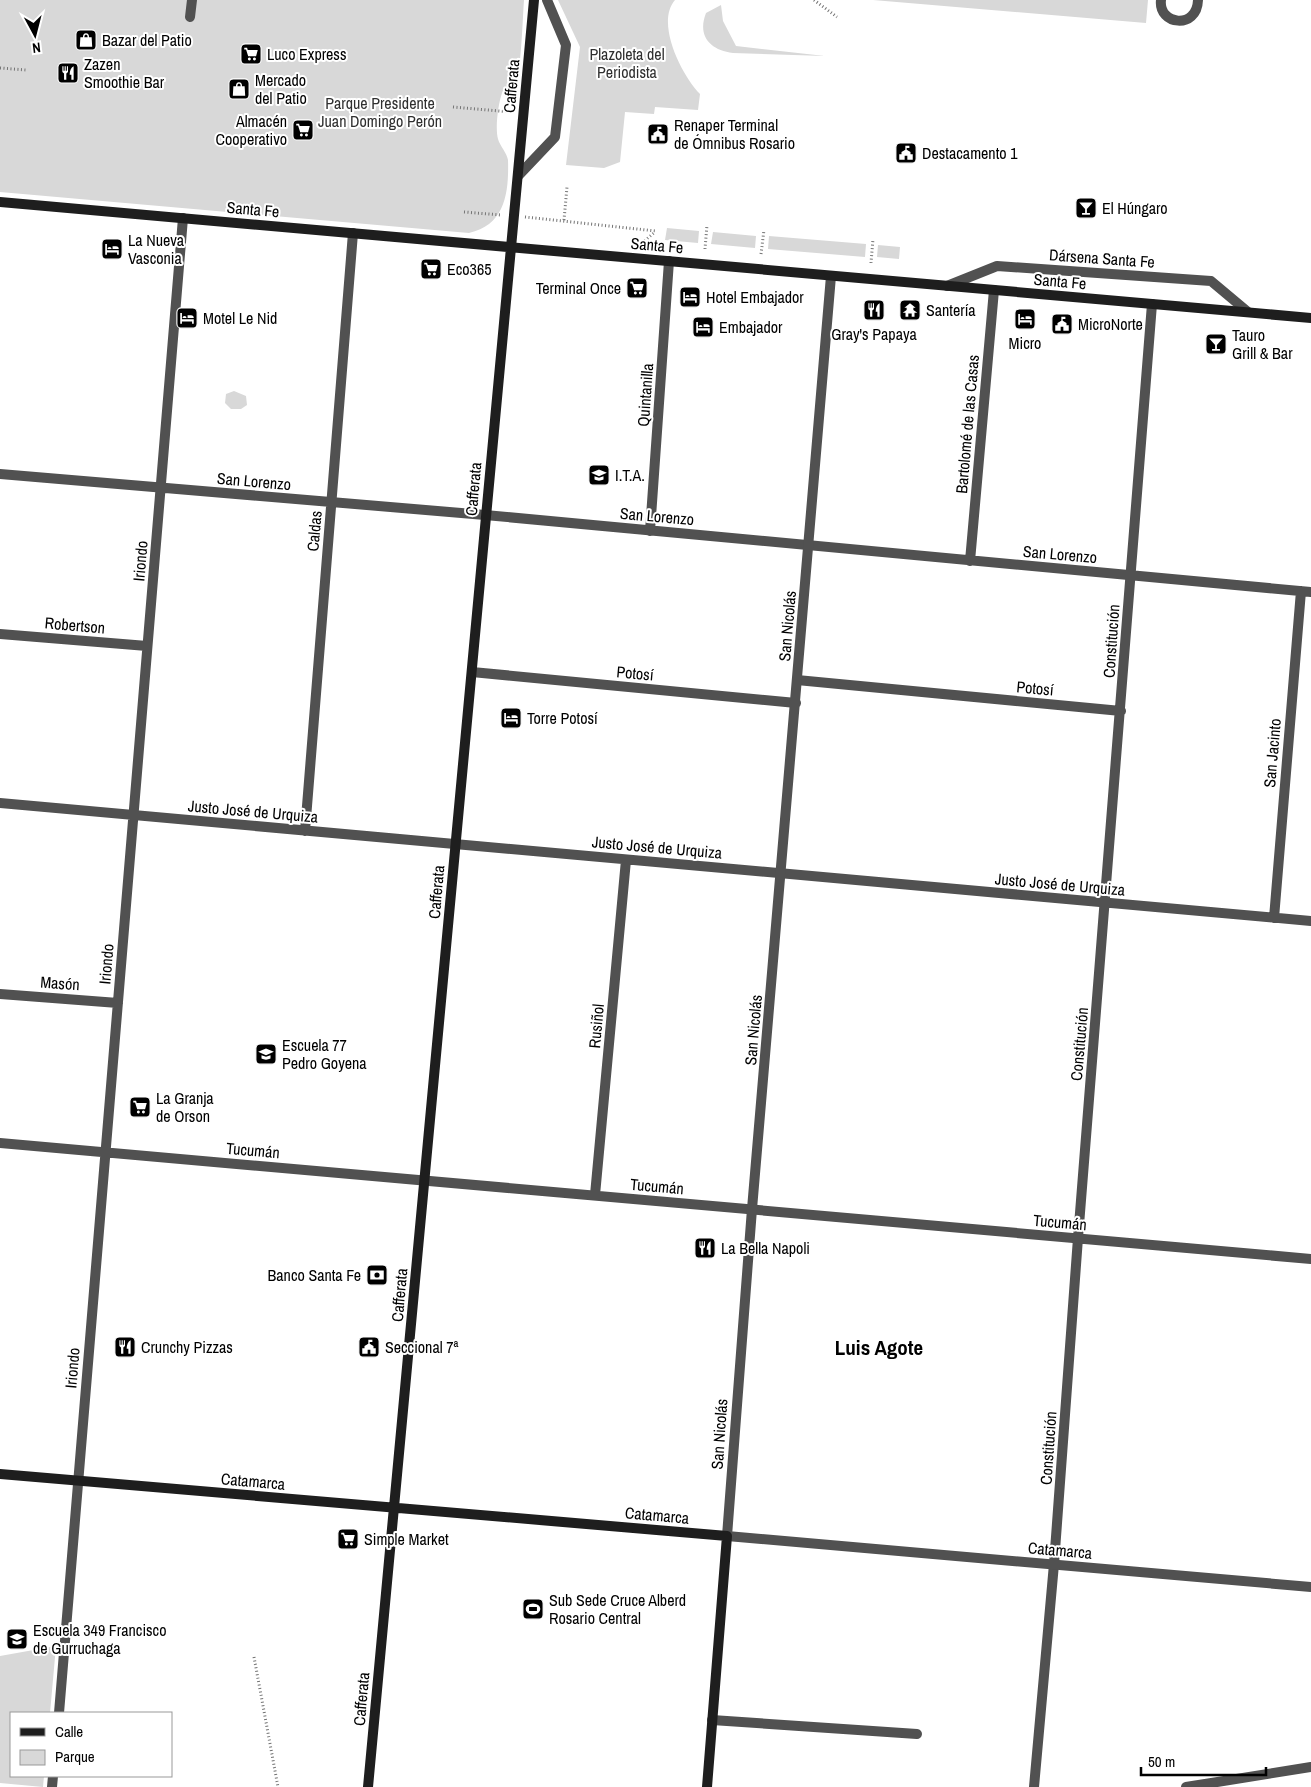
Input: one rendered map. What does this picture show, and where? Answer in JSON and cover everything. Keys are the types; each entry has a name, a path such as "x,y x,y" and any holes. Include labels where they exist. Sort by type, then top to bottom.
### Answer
{"main road":[{"name":"Cafferata","path":"368,1787 534,0"},
{"name":"Santa Fe","path":"0,202 1311,318"},
{"name":"Catamarca","path":"0,1474 727,1536"},
{"name":"San Nicolás","path":"707,1787 727,1536"}],"street":[{"path":"190,17 192,0"},
{"path":"518,176 555,137 566,44 548,0"},
{"path":"1161,0 1165,14 1172,20 1182,21 1191,18 1197,10 1199,0"},
{"name":"Iriondo","path":"59,1712 183,218"},
{"name":"Caldas","path":"305,831 353,233"},
{"name":"Quintanilla","path":"650,531 669,261"},
{"name":"Dársena Santa Fe","path":"947,286 997,266 1211,281 1248,312"},
{"name":"San Nicolás","path":"727,1536 752,1209 782,874 831,276"},
{"name":"Bartolomé de las Casas","path":"970,561 994,290"},
{"name":"Constitución","path":"1034,1787 1054,1564 1152,304"},
{"name":"San Lorenzo","path":"0,474 485,515 1306,591"},
{"name":"San Jacinto","path":"1274,918 1306,591"},
{"name":"Robertson","path":"0,634 147,646"},
{"name":"Potosí","path":"472,672 796,703"},
{"name":"Potosí","path":"798,680 1121,711"},
{"name":"Justo José de Urquiza","path":"0,803 1311,921"},
{"name":"Rusiñol","path":"595,1195 626,860"},
{"name":"Masón","path":"0,994 118,1003"},
{"name":"Tucumán","path":"0,1143 1311,1259"},
{"name":"Catamarca","path":"727,1536 1311,1587"},
{"path":"712,1720 917,1734"},
{"path":"1186,1787 1311,1767"}],"path":[{"path":"814,0 837,17"},
{"path":"0,68 26,70"},
{"path":"453,107 524,113"},
{"path":"564,220 567,187"},
{"path":"464,212 564,220 610,228 656,231 642,243"},
{"path":"704,249 707,225"},
{"path":"761,254 764,230"},
{"path":"871,263 873,239"},
{"path":"254,1657 278,1787"}],"green space":[{"name":"Parque Presidente Juan Domingo Perón","path":"0,0 524,0 521,53 517,77 503,91 497,116 498,139 508,160 506,195 502,206 490,223 481,229 469,233 0,192"},
{"name":"Plazoleta del Periodista","path":"558,0 675,0 670,10 668,22 669,35 679,62 700,94 698,110 655,107 654,114 625,112 620,162 604,168 566,165 580,47"},
{"path":"873,0 1148,0 1146,23"},
{"path":"721,5 723,21 736,46 825,56 733,53 718,49 708,40 703,29 706,13"},
{"path":"667,228 699,231 698,243 665,240"},
{"path":"713,232 756,236 755,248 711,244"},
{"path":"769,236 866,244 865,257 768,249"},
{"path":"878,245 900,247 899,259 877,257"},
{"path":"234,391 246,396 247,405 241,409 231,409 225,403 226,394"},
{"path":"56,1646 50,1712 10,1712 10,1777 44,1777 43,1787 0,1783 0,1656"}],"place":[{"name":"Bazar del Patio","path":"86,40"},
{"name":"Luco Express","path":"251,54"},
{"name":"Zazen Smoothie Bar","path":"68,73"},
{"name":"Mercado del Patio","path":"239,89"},
{"name":"Almacén Cooperativo","path":"303,130"},
{"name":"Renaper Terminal de Ómnibus Rosario","path":"658,134"},
{"name":"Destacamento 1","path":"906,153"},
{"name":"El Húngaro","path":"1086,208"},
{"name":"La Nueva Vasconia","path":"112,249"},
{"name":"Eco365","path":"431,269"},
{"name":"Terminal Once","path":"637,288"},
{"name":"Hotel Embajador","path":"690,297"},
{"name":"Gray's Papaya","path":"874,310"},
{"name":"Santería","path":"910,310"},
{"name":"Motel Le Nid","path":"187,318"},
{"name":"Micro","path":"1025,319"},
{"name":"MicroNorte","path":"1062,324"},
{"name":"Embajador","path":"703,327"},
{"name":"Tauro Grill & Bar","path":"1216,344"},
{"name":"I.T.A.","path":"599,475"},
{"name":"Torre Potosí","path":"511,718"},
{"name":"Escuela 77 Pedro Goyena","path":"266,1054"},
{"name":"La Granja de Orson","path":"140,1107"},
{"name":"La Bella Napoli","path":"705,1248"},
{"name":"Banco Santa Fe","path":"377,1275"},
{"name":"Crunchy Pizzas","path":"125,1347"},
{"name":"Seccional 7ª","path":"369,1347"},
{"name":"Simple Market","path":"348,1539"},
{"name":"Sub Sede Cruce Alberd Rosario Central","path":"533,1609"},
{"name":"Escuela 349 Francisco de Gurruchaga","path":"17,1639"}],"district":[{"name":"Luis Agote","path":"879,1347"}]}
